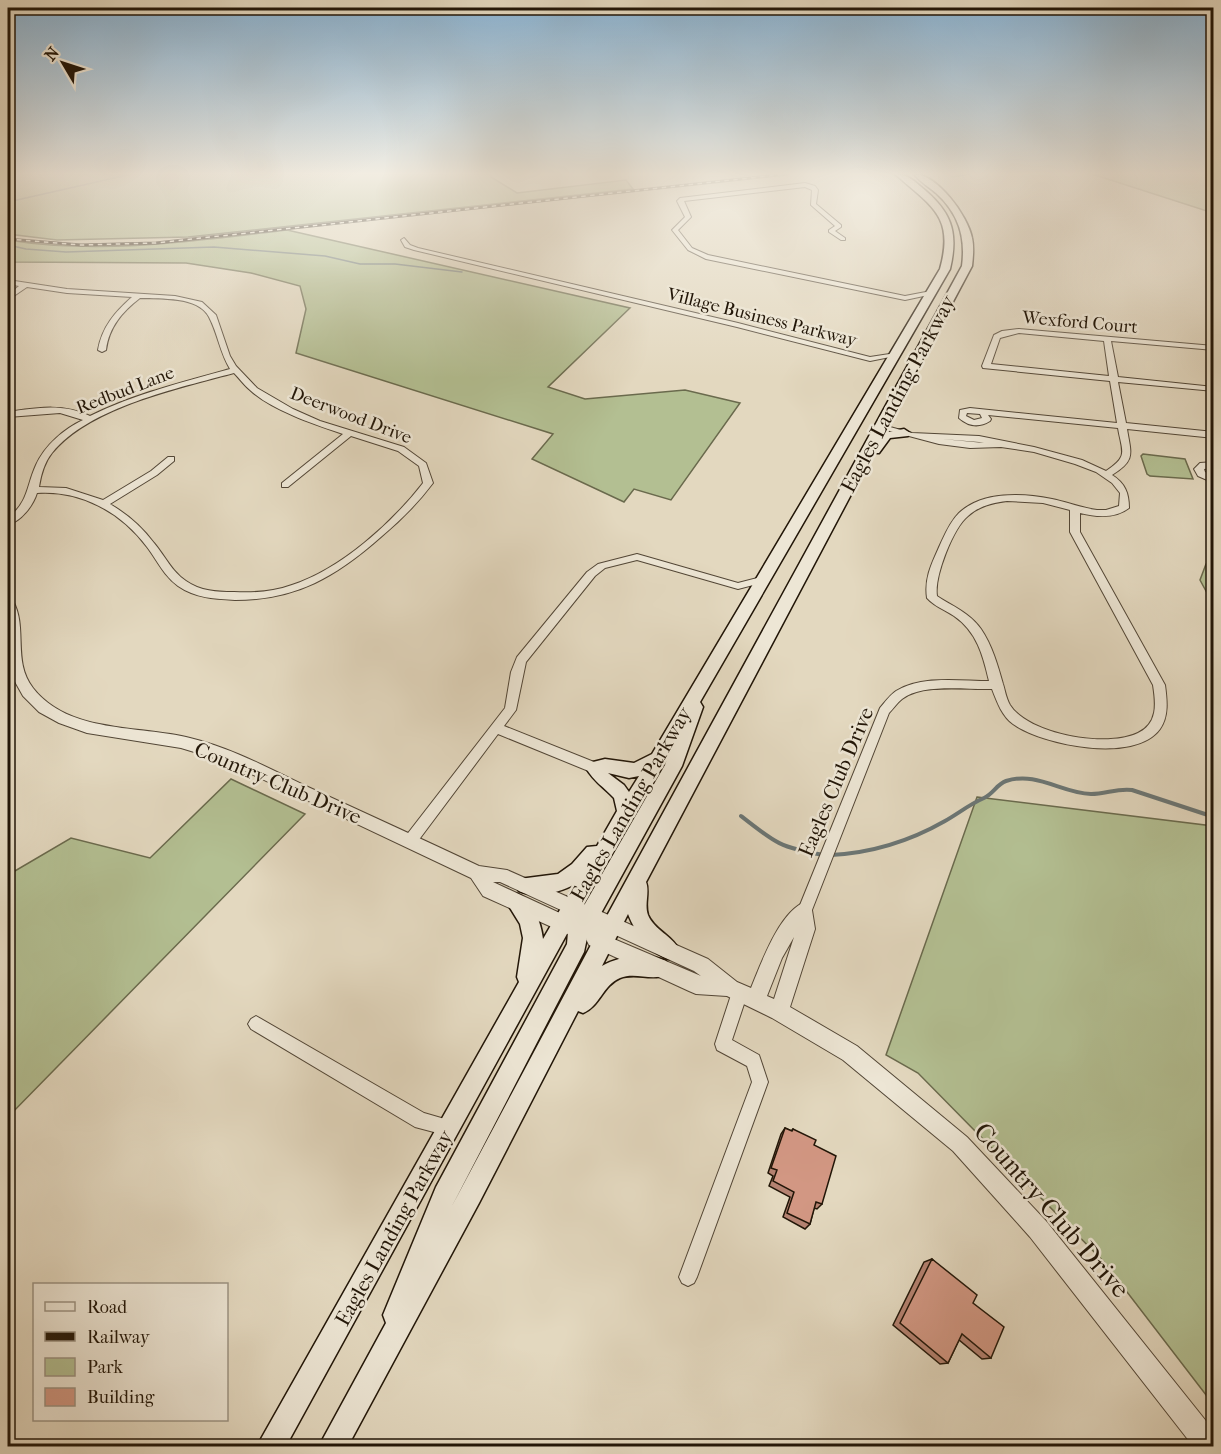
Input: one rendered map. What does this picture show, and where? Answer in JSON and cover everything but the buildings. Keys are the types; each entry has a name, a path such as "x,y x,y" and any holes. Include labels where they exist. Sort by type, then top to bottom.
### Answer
{"main road":[{"name":"Eagles Landing Parkway","path":"271,1446 524,993 576,919 626,813 945,269 951,251 951,242"},
{"name":"Eagles Landing Parkway","path":"333,1446 539,1068 641,872 964,271 970,253 968,242"},
{"path":"890,407 890,423 911,435"},
{"path":"842,497 860,476 881,437 911,435"},
{"path":"370,1380 444,1195 567,966 577,945 576,919 673,766 691,723 701,683"},
{"path":"524,993 535,935 521,894 567,880 577,873 626,813 622,794 616,787 600,779 595,768 608,764 628,772 639,771 659,756"},
{"path":"539,1068 603,976 622,966 664,959 640,922 635,907 641,872"},
{"path":"576,919 609,933"}],"street":[{"name":"Village Business Parkway","path":"405,242 407,246 416,249 738,325 870,359 885,373"},
{"path":"684,242 697,254 905,298 931,293"},
{"name":"Deerwood Drive","path":"8,282 67,291 186,300 207,309 212,315 226,356 235,370 254,390 280,406 317,423 401,449 416,458 427,472 428,483 412,504 358,554 338,569 291,591 263,596 238,597 216,596 188,587 165,567 138,530 122,516 102,505 66,489 35,490"},
{"path":"8,298 26,284"},
{"path":"102,350 107,330 124,307 138,296"},
{"path":"905,298 921,311"},
{"name":"Wexford Court","path":"1113,379 986,366 997,337 1019,331 1214,348"},
{"path":"1105,475 1123,464 1127,455 1107,339"},
{"name":"Village Business Parkway","path":"870,359 896,355"},
{"name":"Redbud Lane","path":"8,522 28,506 46,454 66,433 89,419 159,393 235,370"},
{"path":"1113,379 1214,389"},
{"path":"8,414 55,410 80,414 89,419"},
{"path":"983,413 1214,435"},
{"path":"879,427 955,444 988,446 1001,444"},
{"path":"285,485 350,433"},
{"path":"911,435 979,439 1054,454 1105,475 1120,484 1127,500 1124,508 1105,514 1075,510 1036,500 996,500 979,505 964,514 950,535 929,585 932,598 963,616 976,631 988,652 1007,711 1017,721 1030,729 1083,742 1127,742 1148,733 1160,720 1162,704 1159,685 1075,532 1075,510"},
{"path":"102,505 171,459"},
{"path":"1214,465 1203,465 1199,469 1201,474 1214,480"},
{"path":"410,841 510,710 514,699 516,670 521,660 591,574 602,566 638,557 738,586 765,579"},
{"path":"738,586 748,606"},
{"name":"Country Club Drive","path":"8,604 12,615 12,655 16,671 25,688 41,705 57,716 110,731 203,747 229,757 477,873 489,890 521,894 576,919"},
{"name":"Eagles Club Drive","path":"805,910 884,711 900,694 920,688 998,685"},
{"path":"496,728 595,768"},
{"path":"688,1277 760,1082 753,1061 723,1044 742,993 774,953 791,924 805,910"},
{"path":"779,1011 806,929 805,910"},
{"name":"Country Club Drive","path":"609,933 664,959 696,985 742,993 779,1011 850,1053 960,1144 1038,1229 1209,1446"},
{"path":"256,1024 421,1121 449,1128"}],"green space":[{"path":"8,242 77,246 183,242 339,242 630,308 548,387 585,399 685,390 740,403 671,500 634,489 624,502 532,459 553,434 296,353 306,309 300,286 251,273 186,263 8,262"},
{"path":"1143,454 1185,459 1193,479 1150,476 1147,474 1141,456"},
{"path":"1213,560 1213,604 1200,580 1206,564"},
{"path":"231,779 305,814 8,1117 8,875 71,838 150,858"},
{"path":"977,797 1213,826 1213,1404 1104,1262 918,1073 886,1055"}],"waterway":[{"path":"8,245 26,249 66,252 214,247 325,256 360,264 395,264 462,272"},
{"path":"831,855 875,849 918,834 987,796 1003,782 1017,779 1039,780 1080,793 1132,790 1214,817"},
{"path":"741,816 779,843 798,850 824,855"}],"railway":[{"path":"43,242 81,245 166,242"}]}
